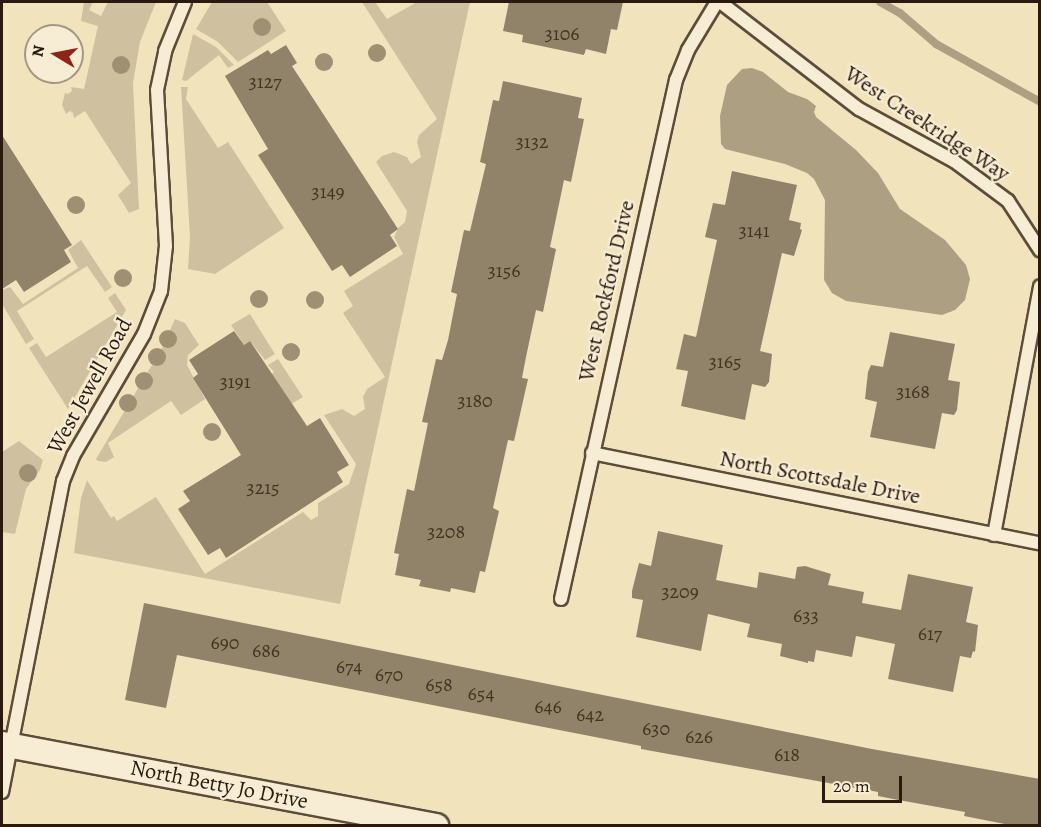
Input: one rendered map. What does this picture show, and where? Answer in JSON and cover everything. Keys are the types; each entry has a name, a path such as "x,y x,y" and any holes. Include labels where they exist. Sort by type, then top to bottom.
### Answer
{"street":[{"name":"North Betty Jo Drive","path":"6,745 436,825"}],"lane":[{"name":"West Jewell Road","path":"2,792 6,745 63,481 73,456 144,334 161,291 166,246 157,90 165,51 185,2"},
{"name":"West Creekridge Way","path":"719,2 858,109 954,161 1008,201 1040,250"},
{"name":"West Rockford Drive","path":"561,599 676,80 688,50 719,2"},
{"path":"994,535 1040,286"},
{"name":"North Scottsdale Drive","path":"592,453 1040,543"}],"shaded area":[{"path":"84,2 93,2 89,10 101,16 108,2 156,2 140,42 133,83 139,209 129,213 118,195 131,183 85,111 74,118 70,111 66,114 62,105 65,93 72,91 71,87 84,89 98,26 81,21"},
{"path":"212,2 267,2 286,31 238,62 218,42 196,29"},
{"path":"362,2 375,2 387,19 417,2 470,2 340,604 74,553 81,498 87,480 111,518 114,516 117,521 156,497 205,574 303,512 311,520 318,516 318,503 349,484 356,464 324,415 342,409 354,416 365,409 363,397 367,389 385,377 343,313 353,306 344,291 403,254 394,237 398,228 405,222 407,211 376,162 382,156 394,152 407,157 411,164 421,157 417,142 419,135 437,119"},
{"path":"193,34 216,47 234,65 228,68 219,55 186,81 182,80"},
{"path":"752,68 763,72 788,92 807,99 816,106 814,112 816,117 856,150 878,173 900,209 945,240 966,265 970,279 965,300 955,310 942,315 846,301 832,293 824,280 825,200 814,179 807,173 785,164 725,149 721,144 720,116 727,85 742,69"},
{"path":"181,87 188,87 186,99 218,148 228,142 284,228 215,274 188,269 190,237"},
{"path":"81,240 112,287 105,292 87,266 17,311 34,339 26,344 2,304 2,290 10,287 23,304 78,268 68,250"},
{"path":"115,293 126,310 68,409 29,348 37,343 46,357 117,312 108,298"},
{"path":"250,314 275,354 265,360 250,341 244,345 231,325"},
{"path":"175,319 185,323 199,345 188,355 187,365 205,399 181,415 171,401 108,443 114,457 106,462 98,461 96,459 162,348"},
{"path":"278,359 303,397 283,409 272,374 274,372 268,365"},
{"path":"19,441 43,460 40,470 26,489 15,534 2,532 2,452"}],"building":[{"path":"509,2 623,2 617,30 611,29 606,54 586,49 584,55 522,42 523,35 503,31"},
{"path":"286,45 297,63 292,66 398,229 390,235 397,246 350,277 342,265 332,271 258,155 268,149 225,76 268,50 271,54"},
{"path":"503,81 582,98 578,118 584,119 571,182 564,180 550,247 556,249 543,312 536,310 522,378 528,379 514,441 508,440 493,508 499,511 485,572 480,571 475,593 451,588 450,592 419,586 421,580 395,575 399,554 394,553 407,489 414,491 428,423 422,422 436,359 442,360 448,340 457,294 451,292 464,230 470,231 486,164 480,162 493,100 499,101"},
{"path":"2,135 72,245 64,250 71,262 24,292 16,280 2,289"},
{"path":"732,171 797,185 789,220 801,223 800,229 802,230 794,256 782,253 760,351 772,354 769,382 765,387 752,384 745,420 681,406 688,371 676,369 684,334 696,337 717,240 705,237 713,203 725,205"},
{"path":"234,331 244,345 250,341 307,426 320,418 349,465 337,472 343,482 226,558 220,548 208,555 178,509 190,501 183,491 241,455 193,378 198,374 189,360"},
{"path":"890,332 955,344 948,380 960,382 957,410 954,415 942,413 935,449 870,437 877,402 865,399 868,372 871,365 883,367"},
{"path":"658,531 723,545 716,580 757,588 759,572 795,579 797,567 805,566 831,574 828,585 864,592 862,603 901,610 908,574 973,587 966,622 978,625 975,652 973,651 971,658 960,656 953,692 888,679 895,644 856,636 852,657 816,650 814,662 808,661 808,663 780,656 782,644 747,637 750,624 708,614 701,651 636,637 643,600 632,598 632,591 639,563 651,566"},
{"path":"144,603 872,749 1040,779 1040,825 1010,825 964,816 965,812 878,796 878,792 641,749 641,746 177,655 166,708 125,700"}],"waterway":[{"path":"880,2 900,13 936,44 1040,102"}]}
